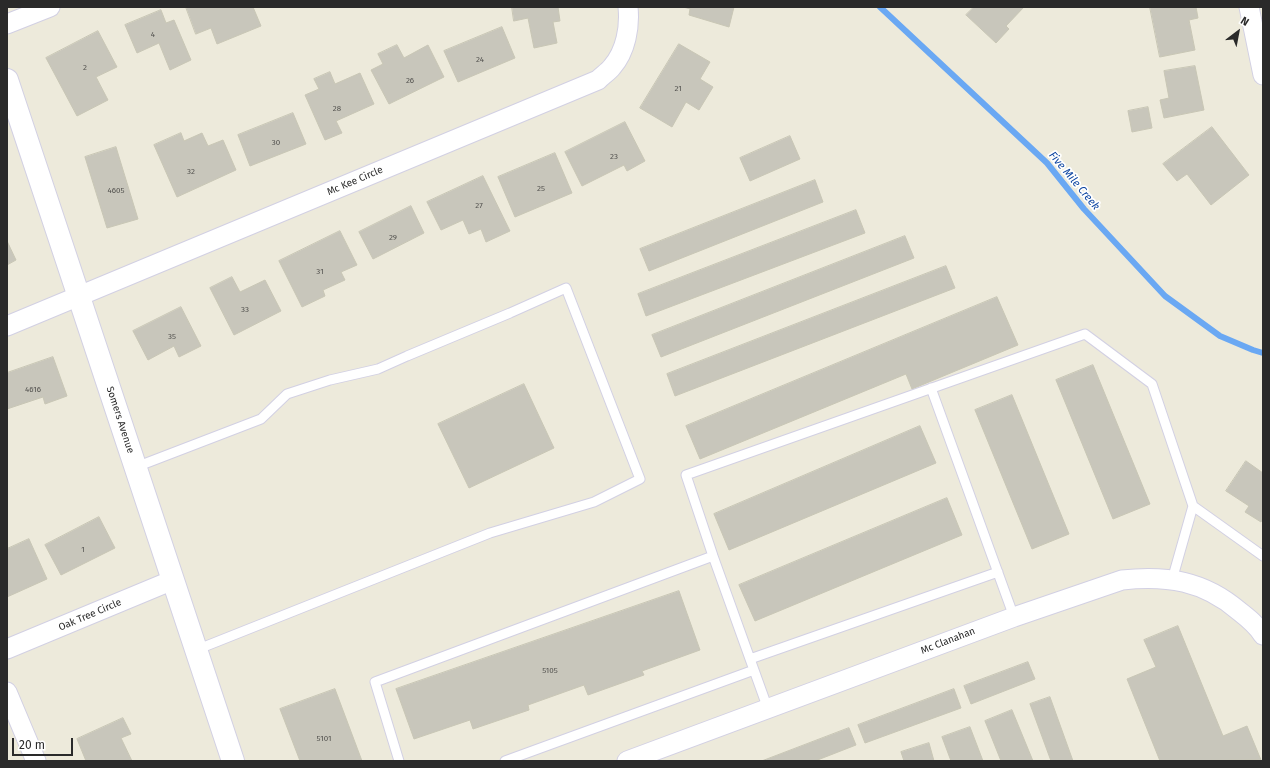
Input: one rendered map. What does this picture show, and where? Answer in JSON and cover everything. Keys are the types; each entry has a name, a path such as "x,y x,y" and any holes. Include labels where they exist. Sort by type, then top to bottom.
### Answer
{"street":[{"path":"7,24 50,7"},
{"name":"Mc Kee Circle","path":"7,326 598,80 613,66 624,46 628,31 628,7"},
{"path":"1249,7 1263,75"},
{"name":"Somers Avenue","path":"7,80 233,761"},
{"name":"Mc Clanahan","path":"627,761 1014,616 1122,580 1138,578 1186,582 1217,594 1248,618 1263,635"},
{"name":"Oak Tree Circle","path":"7,649 173,580"},
{"path":"7,692 36,761"}],"lane":[{"path":"136,467 261,419 286,394 330,380 378,369 566,288 640,479 594,502 490,533 196,650"},
{"path":"768,709 713,556 686,475 1085,334 1152,384 1193,506 1172,580"},
{"path":"931,388 1014,616"},
{"path":"1193,506 1263,556"},
{"path":"399,761 375,682 713,556"},
{"path":"750,659 998,572"},
{"path":"505,761 754,670"}],"building":[{"path":"186,7 253,7 261,26 217,44 211,28 196,34"},
{"path":"512,7 558,7 560,21 553,22 557,43 534,48 528,18 514,21"},
{"path":"683,7 734,7 729,27 689,15 690,9"},
{"path":"974,7 1024,7 1006,26 1009,29 996,43 966,15"},
{"path":"1150,7 1196,7 1198,18 1189,20 1195,50 1160,57"},
{"path":"161,10 166,23 174,20 191,60 170,70 159,43 137,53 125,25"},
{"path":"502,27 515,58 458,82 444,51"},
{"path":"98,31 117,67 96,77 108,100 77,116 46,58"},
{"path":"679,44 710,62 700,79 713,87 699,110 686,102 672,127 640,108"},
{"path":"397,45 404,58 428,45 444,77 389,104 371,70 383,64 378,54"},
{"path":"1195,66 1204,110 1164,118 1160,100 1169,98 1164,71"},
{"path":"330,72 335,84 360,73 374,104 336,121 342,133 325,140 305,95 319,89 314,79"},
{"path":"1148,107 1152,128 1132,132 1128,111"},
{"path":"293,113 306,144 250,166 238,135"},
{"path":"625,122 645,161 627,171 624,165 582,186 565,152"},
{"path":"1212,127 1249,175 1211,205 1187,174 1177,181 1163,164"},
{"path":"181,133 184,141 202,133 208,146 223,140 236,170 177,197 154,145"},
{"path":"790,136 800,159 750,181 740,158"},
{"path":"116,147 138,219 107,228 85,157"},
{"path":"555,153 572,193 515,217 498,177"},
{"path":"483,176 510,231 486,242 481,229 469,234 463,220 441,230 427,202"},
{"path":"815,180 823,202 649,271 640,249"},
{"path":"411,206 424,233 373,259 359,232"},
{"path":"856,210 865,233 646,316 638,294"},
{"path":"340,231 357,265 341,272 345,280 323,290 325,296 302,307 279,261"},
{"path":"905,236 914,258 661,357 652,335"},
{"path":"7,241 16,260 7,265"},
{"path":"946,266 955,288 675,396 667,374"},
{"path":"232,277 240,292 265,280 281,311 234,335 210,288"},
{"path":"997,297 1018,345 912,389 906,374 700,459 686,426"},
{"path":"181,307 201,346 179,357 174,346 148,360 133,331"},
{"path":"53,357 67,396 45,404 43,397 7,409 7,373"},
{"path":"1093,365 1150,504 1113,519 1056,380"},
{"path":"524,384 554,448 469,488 438,424"},
{"path":"1012,395 1069,534 1032,549 975,410"},
{"path":"920,426 936,463 729,550 714,514"},
{"path":"1246,461 1263,473 1263,518 1261,522 1245,512 1249,506 1226,491"},
{"path":"947,498 962,535 755,621 739,585"},
{"path":"99,517 115,548 61,575 45,545"},
{"path":"29,539 47,579 7,597 7,549"},
{"path":"679,591 700,650 642,671 644,675 588,695 584,685 528,705 529,710 473,729 470,720 414,739 396,689"},
{"path":"1178,626 1223,736 1247,726 1261,760 1160,761 1127,679 1156,667 1144,640"},
{"path":"1028,662 1035,679 971,704 964,686"},
{"path":"335,689 362,761 300,761 280,709"},
{"path":"954,689 961,708 865,743 858,725"},
{"path":"1050,697 1073,761 1051,761 1030,704"},
{"path":"1012,710 1033,761 1001,761 985,721"},
{"path":"123,718 131,734 121,738 132,761 86,761 77,739"},
{"path":"970,727 983,761 951,761 942,737"},
{"path":"849,728 856,745 815,761 762,761"},
{"path":"929,743 934,761 904,761 901,752"}],"waterway":[{"name":"Five Mile Creek","path":"880,7 1047,163 1084,209 1165,296 1220,336 1263,353"}]}
